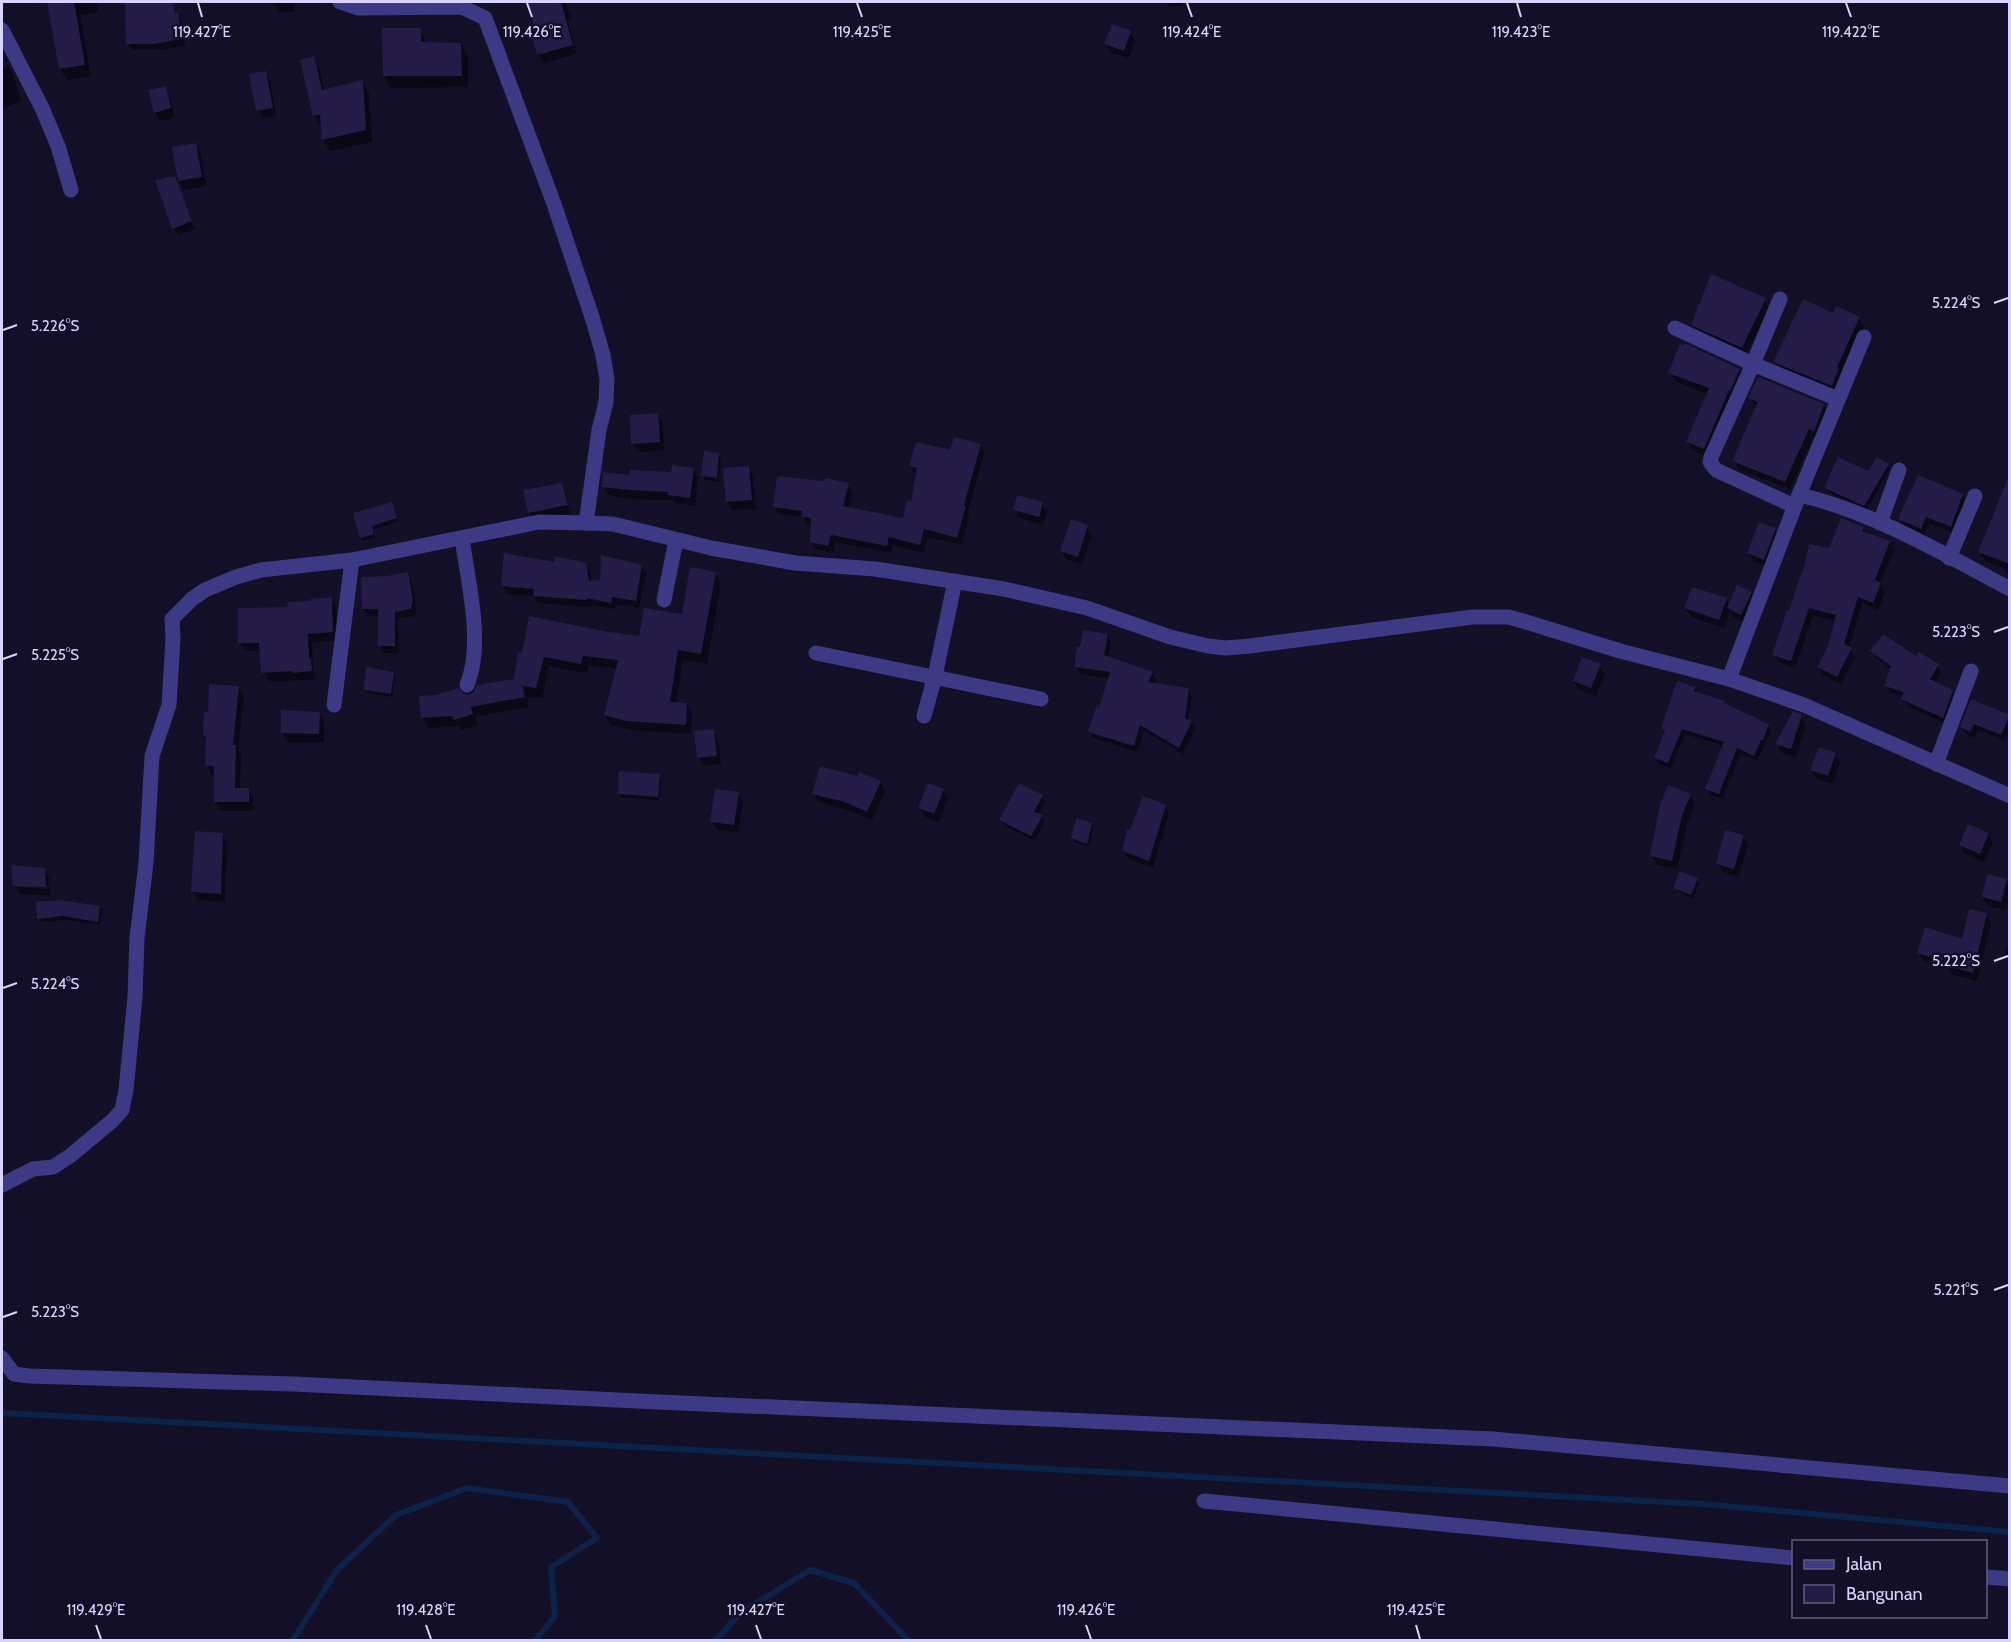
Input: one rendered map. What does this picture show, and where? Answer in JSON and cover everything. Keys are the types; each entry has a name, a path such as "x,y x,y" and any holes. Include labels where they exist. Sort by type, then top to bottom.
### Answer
{"street":[{"path":"340,2 358,8 462,7 485,18"},
{"path":"480,2 554,204 603,355 607,379 606,402 597,440 586,523"},
{"path":"2,30 42,108 58,146 71,190"},
{"path":"1780,299 1710,462 1716,470 1796,500 1828,502 1880,523 2010,589"},
{"path":"1674,328 1752,364 1838,399"},
{"path":"1729,679 1796,500 1864,337"},
{"path":"1880,523 1899,470"},
{"path":"1949,558 1975,496"},
{"path":"2,1185 33,1169 53,1167 70,1156 122,1110 135,997 137,938 146,863 152,756 169,705 172,619 192,599 206,590 236,577 261,570 352,560 539,522 613,524 676,540 795,563 875,569 1004,589 1087,608 1170,637 1226,648 1473,617 1508,618 1631,654 1729,679 1804,705 2010,796"},
{"path":"462,538 475,650 468,684"},
{"path":"664,600 676,540"},
{"path":"334,705 352,560"},
{"path":"924,716 955,581"},
{"path":"816,652 1041,699"},
{"path":"1936,764 1971,671"},
{"path":"2,1358 14,1374 29,1376 293,1384 1493,1439 2010,1486"},
{"path":"1204,1501 1792,1558"},
{"path":"1987,1577 2010,1579"}],"building":[{"path":"47,2 74,2 85,65 59,69"},
{"path":"125,2 172,2 175,13 178,13 182,39 153,44 126,44"},
{"path":"527,2 561,2 573,45 537,55 530,30 535,29"},
{"path":"1112,24 1131,31 1124,51 1104,44"},
{"path":"382,28 421,28 421,42 461,43 462,76 383,76"},
{"path":"314,56 322,90 363,80 366,130 322,140 320,115 313,116 300,60"},
{"path":"266,71 273,108 256,111 249,74"},
{"path":"166,86 171,108 154,113 148,90"},
{"path":"196,143 202,177 178,181 172,147"},
{"path":"175,176 192,221 172,229 155,180"},
{"path":"1711,274 1766,298 1742,348 1691,325"},
{"path":"1803,299 1833,313 1836,306 1860,317 1837,367 1839,368 1832,386 1773,362"},
{"path":"1684,343 1740,369 1704,449 1686,442 1709,388 1668,373 1680,344 1683,346"},
{"path":"1758,377 1824,404 1814,432 1809,429 1785,482 1732,461 1758,402 1748,398"},
{"path":"658,413 660,442 631,444 630,415"},
{"path":"954,437 981,444 957,538 924,529 920,545 889,537 887,546 831,535 828,546 810,542 811,518 801,517 802,511 773,507 777,476 825,481 825,478 849,483 843,506 903,518 907,500 911,501 917,468 909,466 916,442 950,450"},
{"path":"704,451 719,453 717,478 701,476"},
{"path":"1838,457 1868,471 1877,457 1889,464 1864,506 1824,488"},
{"path":"672,465 694,468 690,498 668,495 668,492 602,487 603,472 629,475 630,470 671,472"},
{"path":"749,466 752,500 726,502 723,468"},
{"path":"1918,475 1963,494 1951,527 1926,517 1921,529 1898,519"},
{"path":"2010,476 2010,564 1978,552"},
{"path":"562,483 568,505 528,513 523,490"},
{"path":"1017,495 1043,502 1039,517 1013,510"},
{"path":"392,502 397,518 372,526 374,534 360,538 353,513"},
{"path":"1841,518 1864,527 1862,531 1890,541 1875,580 1881,583 1873,603 1858,597 1844,644 1852,648 1837,677 1817,667 1828,646 1836,615 1809,608 1791,661 1772,655 1803,572 1809,544 1829,548"},
{"path":"1071,519 1088,525 1078,557 1060,551"},
{"path":"1759,522 1776,528 1764,560 1747,553"},
{"path":"504,553 554,562 555,556 586,563 589,581 600,580 601,555 642,565 636,601 612,597 611,603 586,598 586,600 533,596 534,589 501,586"},
{"path":"690,567 716,572 701,654 678,650 670,702 687,703 686,725 626,721 604,715 618,660 583,656 581,664 544,657 536,688 522,686 525,697 471,707 473,714 454,720 452,716 421,718 419,696 436,695 458,688 464,694 469,695 474,692 477,685 514,679 518,652 522,653 529,616 639,636 644,608 682,614"},
{"path":"408,572 413,600 411,609 395,612 395,646 378,646 378,609 362,609 361,577"},
{"path":"1737,585 1752,592 1741,615 1727,608"},
{"path":"1692,587 1727,598 1719,620 1684,608"},
{"path":"332,597 333,632 308,634 312,671 261,673 259,643 238,643 238,608 288,607 287,602"},
{"path":"1083,630 1108,634 1104,655 1153,672 1148,682 1189,688 1185,718 1192,721 1179,748 1140,725 1134,746 1088,732 1096,707 1099,708 1110,672 1074,667 1077,646 1080,647"},
{"path":"1883,634 1916,656 1919,652 1939,664 1930,679 1953,690 1943,718 1901,699 1904,692 1884,686 1891,666 1870,651"},
{"path":"1582,657 1601,664 1591,688 1573,681"},
{"path":"366,667 394,672 391,694 364,690"},
{"path":"1677,681 1695,687 1694,691 1725,701 1724,703 1769,724 1754,756 1737,748 1719,794 1705,789 1724,742 1682,729 1668,763 1654,758 1665,730 1661,729"},
{"path":"209,684 239,686 233,745 236,745 235,788 249,788 249,802 214,802 214,766 205,766 206,736 203,736 204,712 208,712"},
{"path":"1971,699 2010,715 2001,735 1974,724 1970,732 1960,727"},
{"path":"281,710 320,712 319,734 281,733"},
{"path":"1793,711 1802,715 1791,749 1775,744"},
{"path":"714,729 717,756 697,758 694,731"},
{"path":"1819,747 1836,753 1828,776 1810,770"},
{"path":"820,766 857,776 859,772 881,781 867,812 845,802 812,794"},
{"path":"619,771 660,774 658,797 618,794"},
{"path":"928,783 944,789 934,814 918,808"},
{"path":"1019,783 1043,795 1034,812 1043,815 1031,836 999,820"},
{"path":"1668,785 1691,794 1682,815 1672,861 1650,856 1660,805"},
{"path":"715,789 739,792 734,825 710,822"},
{"path":"1143,796 1166,805 1149,861 1122,851 1127,830 1130,830"},
{"path":"1076,818 1092,823 1087,844 1071,838"},
{"path":"1968,824 1989,833 1980,854 1959,845"},
{"path":"1725,830 1744,835 1734,869 1716,864"},
{"path":"195,831 223,833 221,894 191,892"},
{"path":"11,865 45,868 46,887 13,886"},
{"path":"1680,871 1698,878 1691,895 1673,888"},
{"path":"1987,874 2007,879 2001,902 1982,897"},
{"path":"59,900 100,906 98,922 63,916 37,919 36,902"},
{"path":"1969,909 1987,913 1973,973 1946,966 1947,962 1917,953 1925,927 1962,939"}],"waterway":[{"path":"2,1413 1703,1504 2010,1532"},
{"path":"293,1640 337,1570 396,1515 467,1488 568,1502 597,1538 551,1567 555,1616 536,1640"},
{"path":"716,1640 739,1614 810,1570 854,1583 908,1640"}]}
